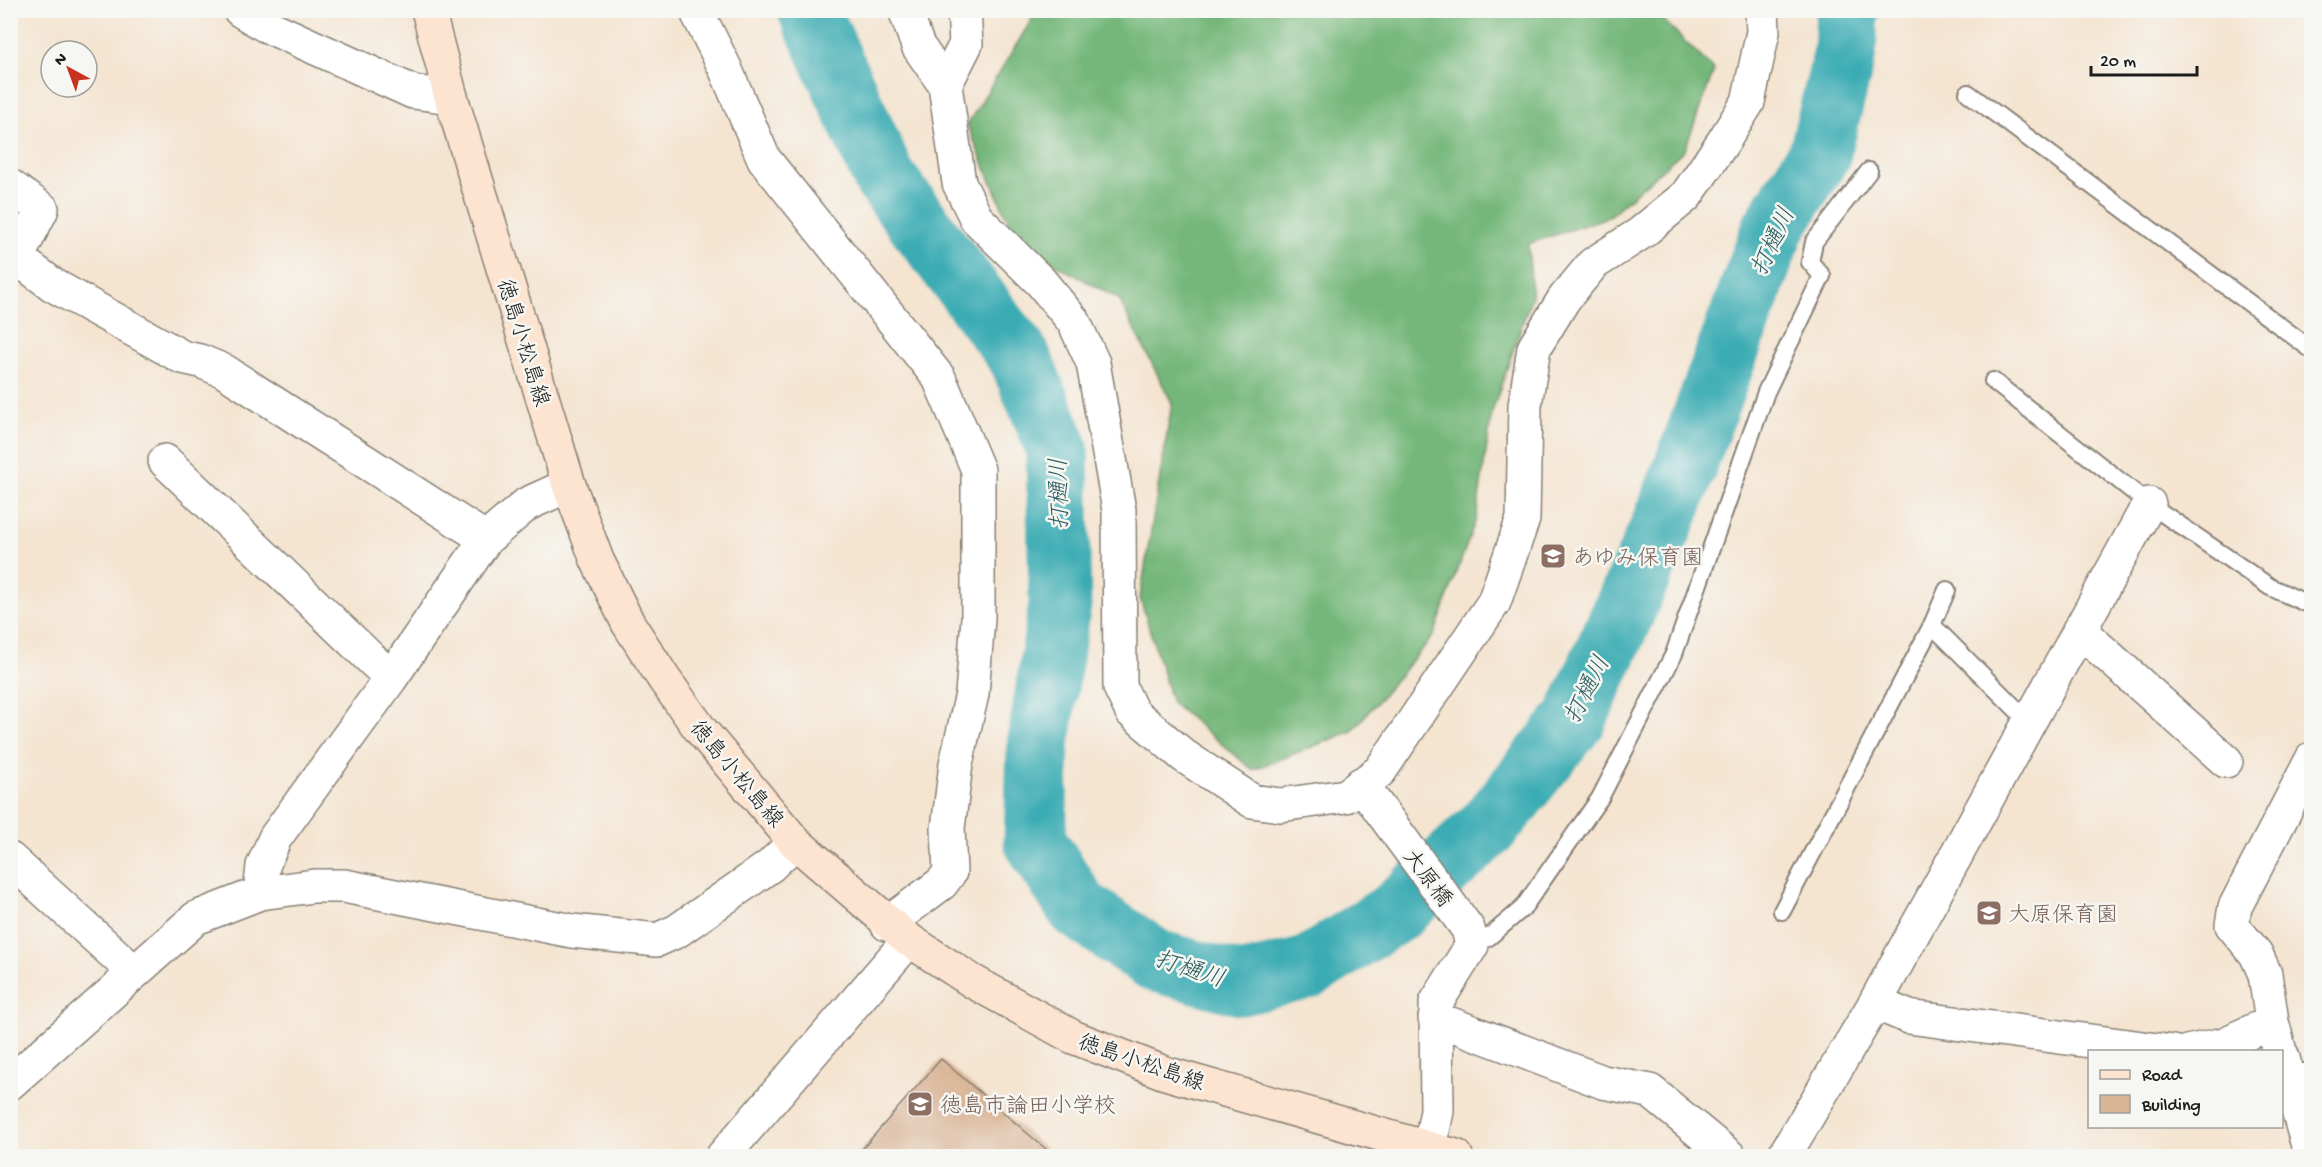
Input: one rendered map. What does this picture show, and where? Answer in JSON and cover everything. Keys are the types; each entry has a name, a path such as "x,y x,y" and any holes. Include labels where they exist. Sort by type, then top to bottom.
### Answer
{"main road":[{"name":"徳島小松島線","path":"428,10 451,97 569,485 597,560 640,641 700,729 795,842 898,932 972,981 1073,1037 1165,1072 1438,1154"}],"street":[{"path":"240,10 265,25 413,92 451,97"},
{"path":"696,10 725,68 764,159 939,378 978,470 978,618 972,694 957,764 948,828 950,872 898,932 723,1156"},
{"path":"905,10 918,46 945,85 959,183 976,218 1041,282 1074,322 1093,363 1119,510 1120,687 1132,712 1184,756 1252,801 1280,805 1346,796 1380,771 1494,602 1523,519 1525,405 1534,348 1564,299 1593,264 1641,233 1686,196 1723,142 1748,102 1763,32 1762,10"},
{"path":"945,85 966,44 964,10"},
{"path":"10,186 42,209 17,258 53,285 182,357 200,361 224,371 486,539"},
{"path":"165,461 391,678"},
{"path":"260,893 263,866 275,838 391,678 486,539 527,504 569,485"},
{"path":"1784,1156 1875,1003 2149,504"},
{"path":"2079,630 2226,761"},
{"path":"2311,1156 2265,974 2256,954 2232,925 2235,907 2312,759"},
{"name":"大原橋","path":"1361,784 1470,937"},
{"path":"10,1083 196,918 260,893 314,886 344,886 572,931 657,940 677,931 770,866 795,842"},
{"path":"10,859 134,972"},
{"path":"1438,1154 1436,1003 1470,937"},
{"path":"1875,1003 1909,1017 2158,1050"},
{"path":"1435,1017 1603,1082 1650,1091 1729,1156"},
{"path":"2196,1050 2224,1044 2258,1050"}],"lane":[{"path":"1968,93 2312,350"},
{"path":"1470,937 1489,938 1523,908 1600,798 1674,654 1766,392 1822,276 1810,262 1814,242 1869,171"},
{"path":"1994,381 2149,504 2270,587 2312,606"},
{"path":"1782,911 1932,625 1947,590"},
{"path":"1932,625 2029,722"}],"green space":[{"path":"1037,11 1654,11 1714,70 1685,149 1608,217 1528,244 1532,296 1492,412 1476,519 1434,635 1352,731 1253,770 1172,703 1140,598 1172,403 1119,299 1018,244 967,125"}],"building":[{"path":"941,1059 1054,1156 856,1156"}],"waterway":[{"name":"打樋川","path":"809,10 884,177 1020,358 1057,448 1060,605 1038,745 1035,841 1078,908 1156,961 1241,984 1308,968 1397,911 1489,826 1576,718 1667,515 1773,229 1820,153 1845,52 1847,10"}],"place":[{"name":"あゆみ保育園","path":"1553,556"},
{"name":"大原保育園","path":"1989,913"},
{"name":"徳島市論田小学校","path":"920,1104"}]}
